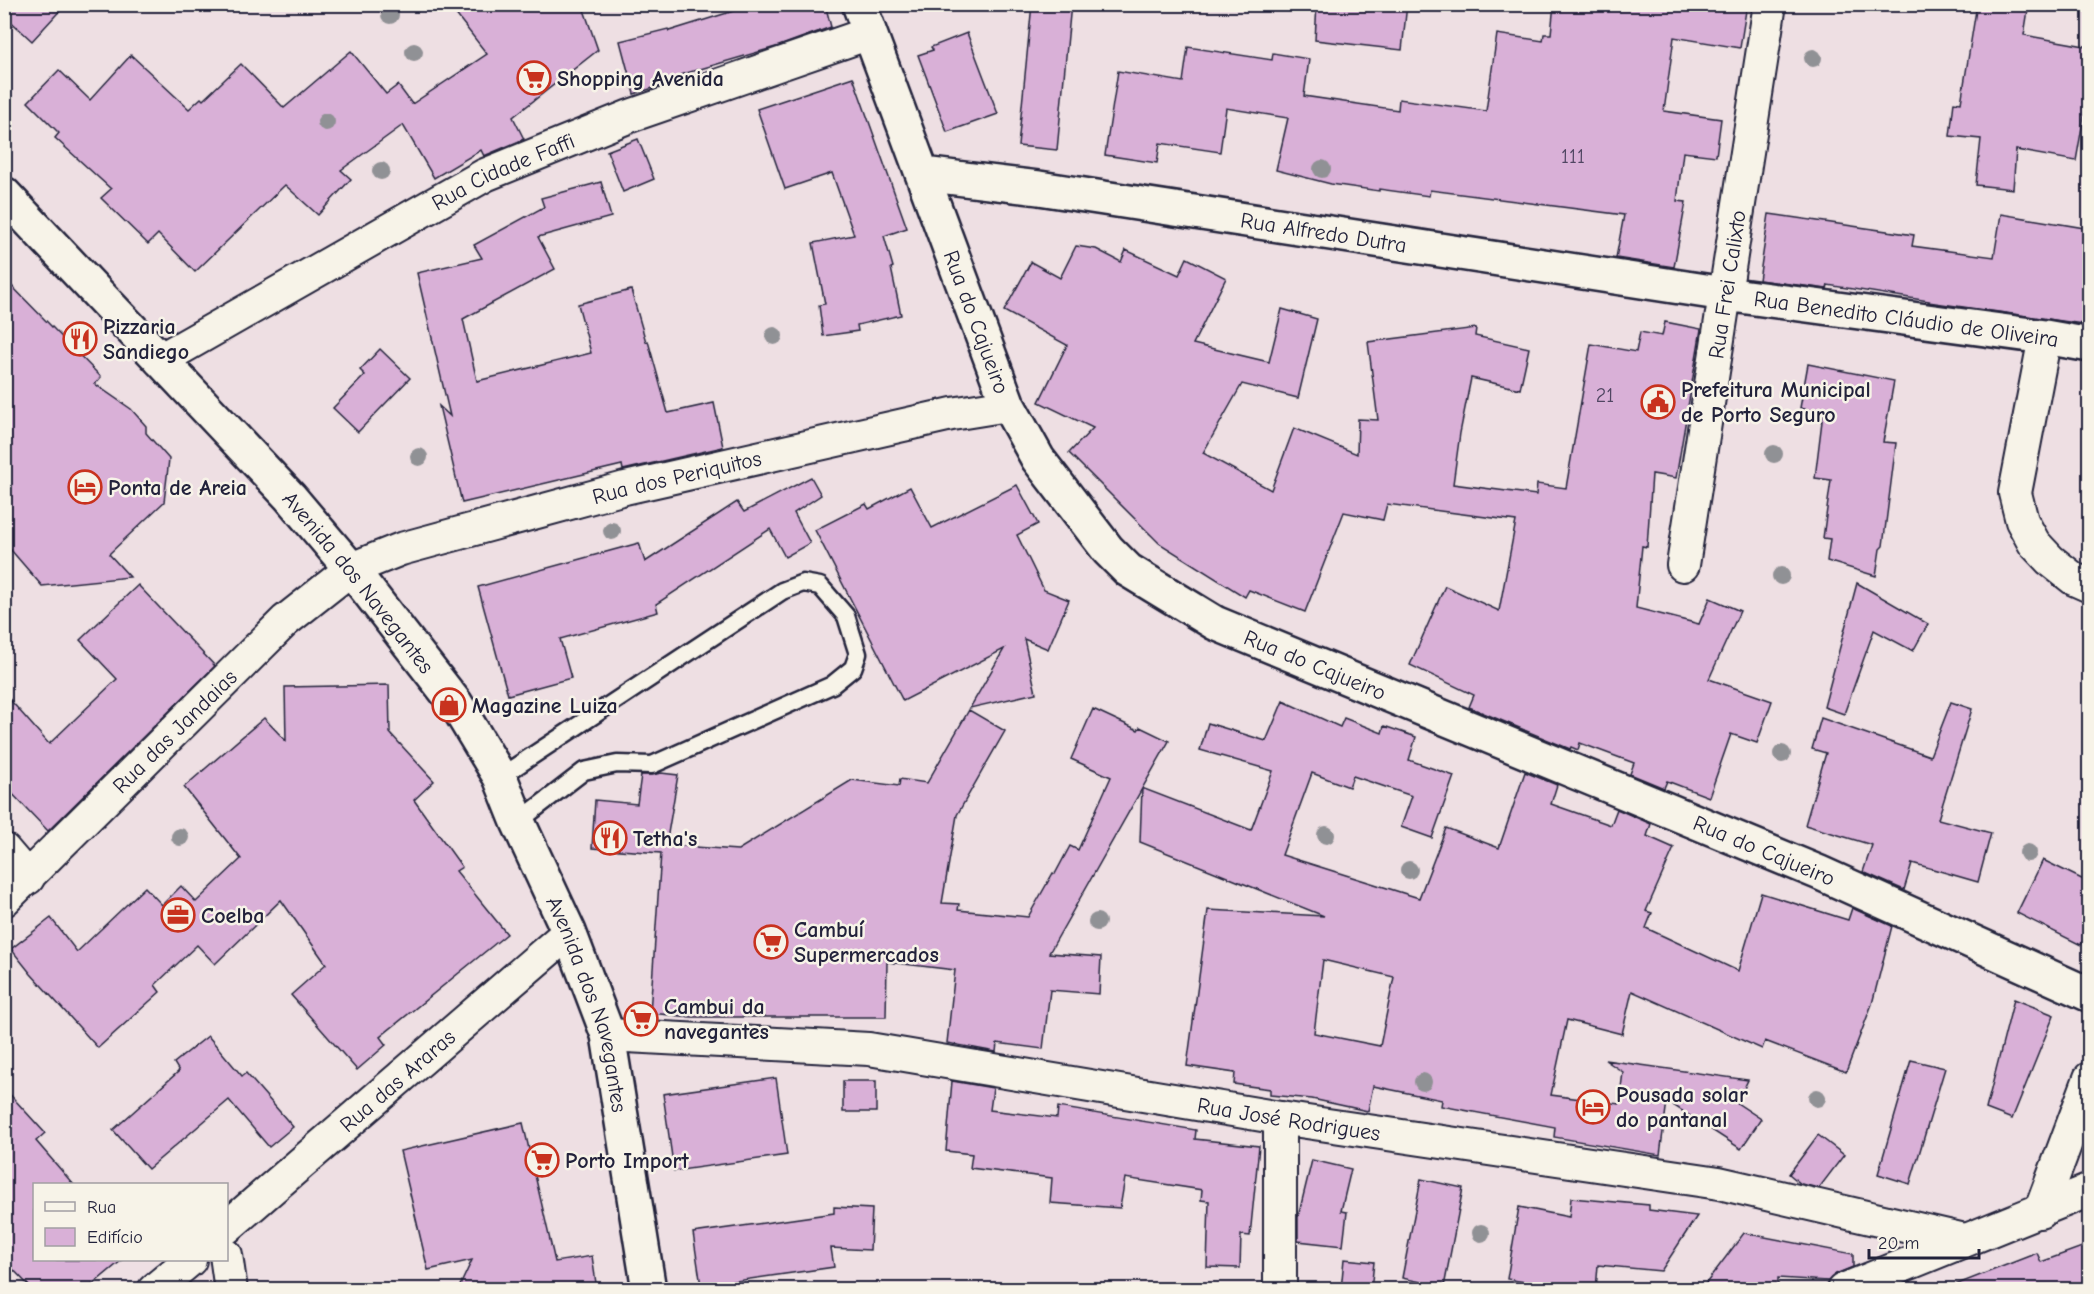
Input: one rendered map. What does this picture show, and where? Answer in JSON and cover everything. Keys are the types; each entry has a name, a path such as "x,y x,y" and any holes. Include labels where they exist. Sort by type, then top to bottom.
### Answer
{"street":[{"name":"Rua Frei Calixto","path":"1683,565 1770,4"},
{"name":"Rua do Cajueiro","path":"865,19 1008,405 1038,459 1108,550 1128,570 1215,623 1820,873 2090,995"},
{"name":"Rua Cidade Faffi","path":"160,360 485,175 865,19"},
{"name":"Rua Alfredo Dutra","path":"923,174 1039,188 1725,294"},
{"name":"Avenida dos Navegantes","path":"4,194 290,497 351,568 456,704 500,777 518,822 569,932 608,1035 649,1290"},
{"name":"Rua Benedito Cláudio de Oliveira","path":"1725,294 2090,345"},
{"path":"2045,338 2015,493 2022,521 2034,543 2066,573 2090,586"},
{"name":"Rua dos Periquitos","path":"351,568 401,549 625,488 952,414 1008,405"},
{"name":"Rua das Jandaias","path":"4,900 285,621 351,568"},
{"path":"4,850 28,878"},
{"name":"Rua das Araras","path":"228,1226 569,932"},
{"name":"Rua José Rodrigues","path":"608,1035 869,1049 1280,1118 1719,1184 1965,1240"},
{"path":"2040,1212 2090,1078"},
{"path":"1280,1118 1280,1290"},
{"path":"1843,1290 2090,1190"},
{"path":"154,1290 189,1261"},
{"path":"227,1261 231,1290"}],"lane":[{"path":"500,777 782,591 803,583 820,586 846,616 858,654 852,668 832,685 652,765 617,764 584,771 518,822"}],"building":[{"path":"4,4 66,4 32,41 4,15"},
{"path":"448,4 582,4 598,50 513,117 524,139 484,156 481,150 434,178 403,125 341,170 351,179 318,215 285,185 195,272 158,234 148,244 101,198 111,189 55,138 59,133 28,102 59,70 90,100 131,55 189,109 201,98 203,100 241,64 284,108 351,51 386,94 398,85 412,104 487,54"},
{"path":"756,4 825,4 831,27 779,46 680,75 682,79 634,94 620,41 668,29 669,31"},
{"path":"1032,4 1071,4 1057,150 1018,146"},
{"path":"1317,4 1350,6 1350,4 1407,4 1402,50 1315,40"},
{"path":"1554,4 1747,4 1740,48 1674,37 1664,111 1721,119 1716,156 1683,152 1677,201 1686,202 1674,267 1616,258 1624,215 1430,190 1429,196 1379,189 1379,191 1331,184 1276,170 1288,118 1226,108 1220,152 1160,143 1157,163 1105,155 1118,71 1183,82 1188,47 1272,60 1273,53 1309,59 1304,96 1398,110 1399,99 1486,111 1497,34 1543,41 1544,34 1551,34"},
{"path":"1977,4 2029,4 2024,35 2090,47 2090,82 2076,161 2016,150 2013,189 1976,185 1981,139 1950,136 1954,102 1961,103"},
{"path":"967,33 998,114 947,132 918,55 933,50 931,47"},
{"path":"853,77 907,228 884,236 893,267 891,268 901,315 857,325 858,331 823,336 819,305 825,304 813,243 854,235 832,173 785,189 757,109"},
{"path":"638,139 654,179 623,192 607,151"},
{"path":"601,182 611,217 538,237 555,269 463,319 477,381 591,353 578,304 631,290 668,413 714,403 723,447 623,470 622,465 462,503 439,406 450,416 417,273 482,258 474,245 544,207 541,198"},
{"path":"1769,214 1914,235 1912,246 1994,257 2001,214 2090,229 2090,325 1828,285 1827,289 1759,280"},
{"path":"1076,246 1096,249 1121,262 1126,250 1179,275 1187,258 1226,278 1193,344 1269,362 1282,309 1317,319 1298,398 1242,384 1203,453 1271,490 1294,428 1357,454 1358,419 1378,420 1368,342 1476,328 1475,336 1529,348 1520,389 1471,378 1453,484 1536,495 1537,484 1566,488 1591,344 1636,352 1640,332 1662,336 1665,322 1701,329 1676,478 1652,474 1647,547 1642,546 1636,608 1699,624 1710,598 1740,611 1709,679 1772,701 1757,743 1731,734 1709,797 1667,781 1664,788 1630,774 1634,763 1580,743 1578,750 1571,747 1570,749 1469,707 1474,695 1410,665 1445,586 1499,611 1516,521 1387,504 1383,520 1344,512 1305,612 1249,590 1245,597 1159,543 1069,453 1093,428 1039,402 1067,345 1004,311 1031,262 1060,278"},
{"name":"Ponta de Areia","path":"4,278 101,377 95,384 131,409 146,426 146,433 169,459 164,502 109,554 130,577 42,586 4,542"},
{"path":"380,349 410,378 358,432 333,408 365,375 360,370"},
{"path":"1808,364 1894,381 1883,442 1896,443 1883,546 1880,549 1876,576 1827,561 1830,539 1823,538 1831,480 1815,478 1823,413 1800,408"},
{"path":"811,477 821,495 794,513 810,543 785,557 770,529 656,604 658,612 560,639 571,678 508,695 478,587 639,543 645,562 737,502 744,512"},
{"path":"1017,485 1038,524 1017,535 1044,590 1069,600 1048,649 1024,639 1036,693 970,708 1004,649 903,701 815,530 866,504 869,509 910,487 932,528"},
{"path":"1857,583 1928,624 1913,651 1874,630 1844,714 1824,707"},
{"path":"138,585 215,666 48,831 4,785 4,693 49,744 117,679 80,640"},
{"path":"389,685 390,733 434,781 414,800 462,867 456,871 507,934 380,1037 386,1045 357,1070 291,995 326,964 281,900 215,964 197,945 155,985 160,992 98,1048 11,949 51,918 77,952 145,887 162,905 181,886 196,902 241,859 184,787 264,718 286,741 285,687"},
{"path":"1283,701 1340,727 1344,718 1382,733 1384,726 1416,737 1409,760 1454,776 1432,838 1401,827 1412,796 1353,776 1349,787 1312,773 1282,855 1419,898 1446,828 1499,848 1525,772 1557,785 1551,804 1611,825 1617,809 1651,824 1647,836 1674,848 1646,911 1652,913 1646,928 1738,971 1761,893 1848,920 1852,908 1892,926 1872,1004 1846,1072 1765,1041 1762,1049 1632,991 1622,1034 1567,1020 1551,1095 1619,1104 1623,1072 1605,1060 1748,1080 1737,1103 1761,1119 1741,1149 1667,1101 1660,1155 1554,1137 1555,1127 1441,1106 1442,1100 1373,1086 1368,1111 1312,1099 1270,1095 1270,1089 1234,1084 1235,1073 1187,1066 1208,910 1324,916 1140,842 1142,788 1251,830 1273,771 1200,750 1208,723 1266,741","holes":["1323,960 1394,977 1380,1046 1314,1033"]},
{"path":"1951,702 1972,709 1938,819 1991,833 1978,882 1912,863 1904,890 1863,872 1872,845 1805,825 1826,753 1812,749 1821,718 1930,756"},
{"path":"1093,709 1138,730 1140,727 1169,741 1049,953 1101,957 1099,994 1050,990 1043,1049 997,1043 996,1052 947,1043 955,970 887,962 886,1017 692,1017 650,1013 661,853 592,848 595,800 637,804 641,775 661,773 678,775 666,845 738,850 852,780 899,786 900,779 927,783 969,710 1005,731 957,815 942,903 959,904 958,910 1028,917 1070,846 1078,850 1111,777 1071,759"},
{"path":"2043,860 2090,883 2090,928 2081,945 2017,913"},
{"path":"2014,999 2054,1015 2012,1119 1986,1109"},
{"path":"208,1036 242,1076 246,1073 293,1127 269,1147 229,1100 148,1169 113,1130 179,1071 174,1063"},
{"path":"1911,1060 1945,1068 1910,1184 1878,1174"},
{"path":"776,1078 787,1155 674,1171 663,1094"},
{"path":"843,1081 876,1081 876,1112 843,1112"},
{"path":"952,1081 993,1088 990,1110 1057,1118 1058,1107 1196,1130 1195,1139 1259,1146 1250,1236 1241,1235 1240,1268 1207,1267 1209,1201 1201,1200 1202,1190 1125,1178 1120,1208 1050,1203 1052,1178 970,1168 972,1154 946,1151"},
{"path":"4,1088 45,1133 36,1141 72,1183 33,1183 33,1261 121,1261 86,1290 33,1290 4,1260"},
{"path":"523,1123 555,1262 592,1256 597,1290 458,1290 472,1260 428,1270 400,1151"},
{"path":"1818,1135 1844,1155 1819,1188 1801,1184 1789,1174"},
{"path":"1312,1160 1351,1169 1341,1211 1347,1212 1343,1246 1298,1241 1298,1217"},
{"path":"1421,1179 1463,1188 1444,1287 1402,1278"},
{"path":"1571,1198 1649,1205 1649,1210 1697,1216 1661,1271 1598,1265 1596,1290 1571,1290 1507,1279 1519,1207 1569,1217"},
{"path":"834,1207 872,1209 870,1250 831,1248 834,1267 701,1286 693,1233 834,1213"},
{"path":"1744,1233 1853,1254 1853,1267 1836,1274 1828,1281 1778,1278 1778,1290 1701,1290"},
{"path":"2090,1244 2090,1290 1950,1290 1950,1287 2037,1253 2041,1262"},
{"path":"1344,1259 1374,1262 1371,1290 1341,1290"}],"place":[{"name":"Shopping Avenida","path":"534,78"},
{"name":"Pizzaria Sandiego","path":"80,339"},
{"name":"Prefeitura Municipal de Porto Seguro","path":"1658,402"},
{"name":"Ponta de Areia","path":"85,487"},
{"name":"Magazine Luiza","path":"449,705"},
{"name":"Tetha's","path":"610,838"},
{"name":"Coelba","path":"178,915"},
{"name":"Cambuí Supermercados","path":"771,942"},
{"name":"Cambui da navegantes","path":"641,1019"},
{"name":"Pousada solar do pantanal","path":"1593,1107"},
{"name":"Porto Import","path":"542,1160"}]}
